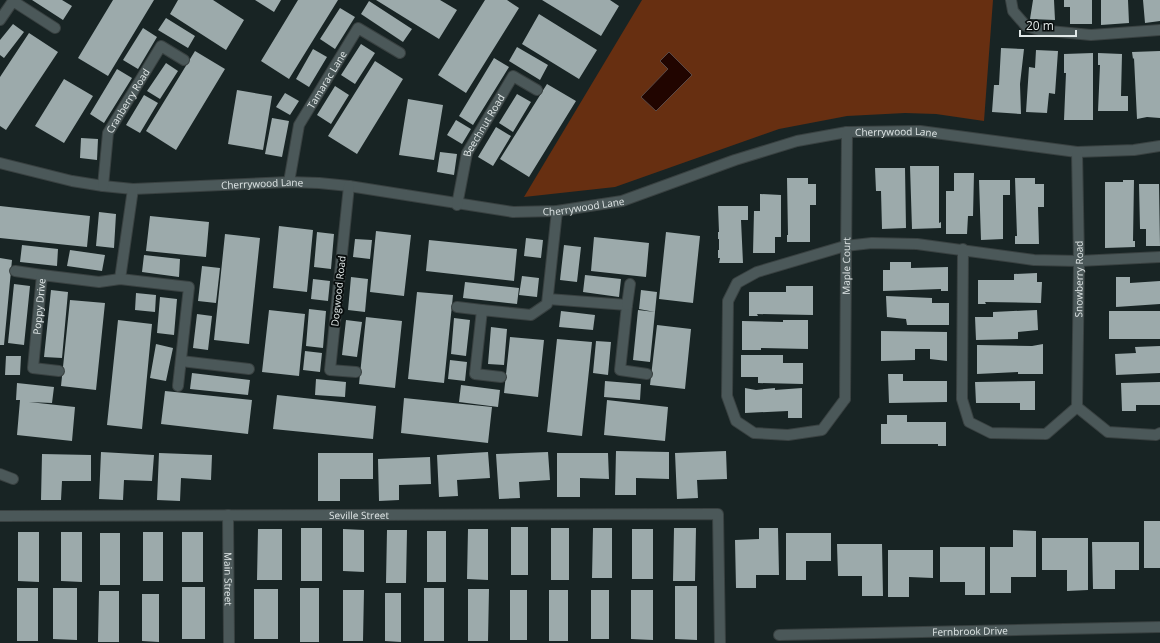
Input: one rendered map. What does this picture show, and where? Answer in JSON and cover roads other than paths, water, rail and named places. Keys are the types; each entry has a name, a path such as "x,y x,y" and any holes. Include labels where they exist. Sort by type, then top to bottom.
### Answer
{"street":[{"path":"1011,0 1013,11 1026,26 1039,30 1091,35 1160,30"},
{"path":"0,20 13,1 55,28"},
{"name":"Tamarac Lane","path":"289,182 299,125 358,28 400,53"},
{"name":"Cranberry Road","path":"103,186 108,133 161,46 184,60"},
{"name":"Beechnut Road","path":"457,205 467,153 513,76 536,90"},
{"name":"Cherrywood Lane","path":"0,163 72,181 103,186 133,188 289,182 349,186 457,205 513,212 557,211 622,201 735,160 797,141 847,132 920,131 1077,152 1134,150 1160,146"},
{"name":"Maple Court","path":"845,246 757,272 737,283 728,301 727,396 736,421 754,433 788,435 822,430 845,399 847,132"},
{"name":"Snowberry Road","path":"1077,152 1079,261 1077,407"},
{"name":"Dogwood Road","path":"349,186 330,370 356,372"},
{"path":"120,279 133,188"},
{"path":"457,307 531,316 547,304 557,211"},
{"path":"845,246 872,243 917,244 963,249 1034,260 1079,261 1160,257"},
{"path":"963,249 962,399 969,422 991,433 1046,434 1077,407 1108,432 1156,435 1160,433"},
{"path":"15,271 42,275"},
{"name":"Poppy Drive","path":"59,371 33,368 42,275 99,282 120,279 189,287 180,361"},
{"path":"630,284 620,370 647,374"},
{"path":"548,298 627,305"},
{"path":"482,310 474,374 501,378"},
{"path":"178,386 180,361 249,369"},
{"path":"0,474 13,479"},
{"name":"Seville Street","path":"0,516 718,514 720,643"},
{"name":"Main Street","path":"228,515 229,643"},
{"name":"Fernbrook Drive","path":"779,635 1160,627"}]}
